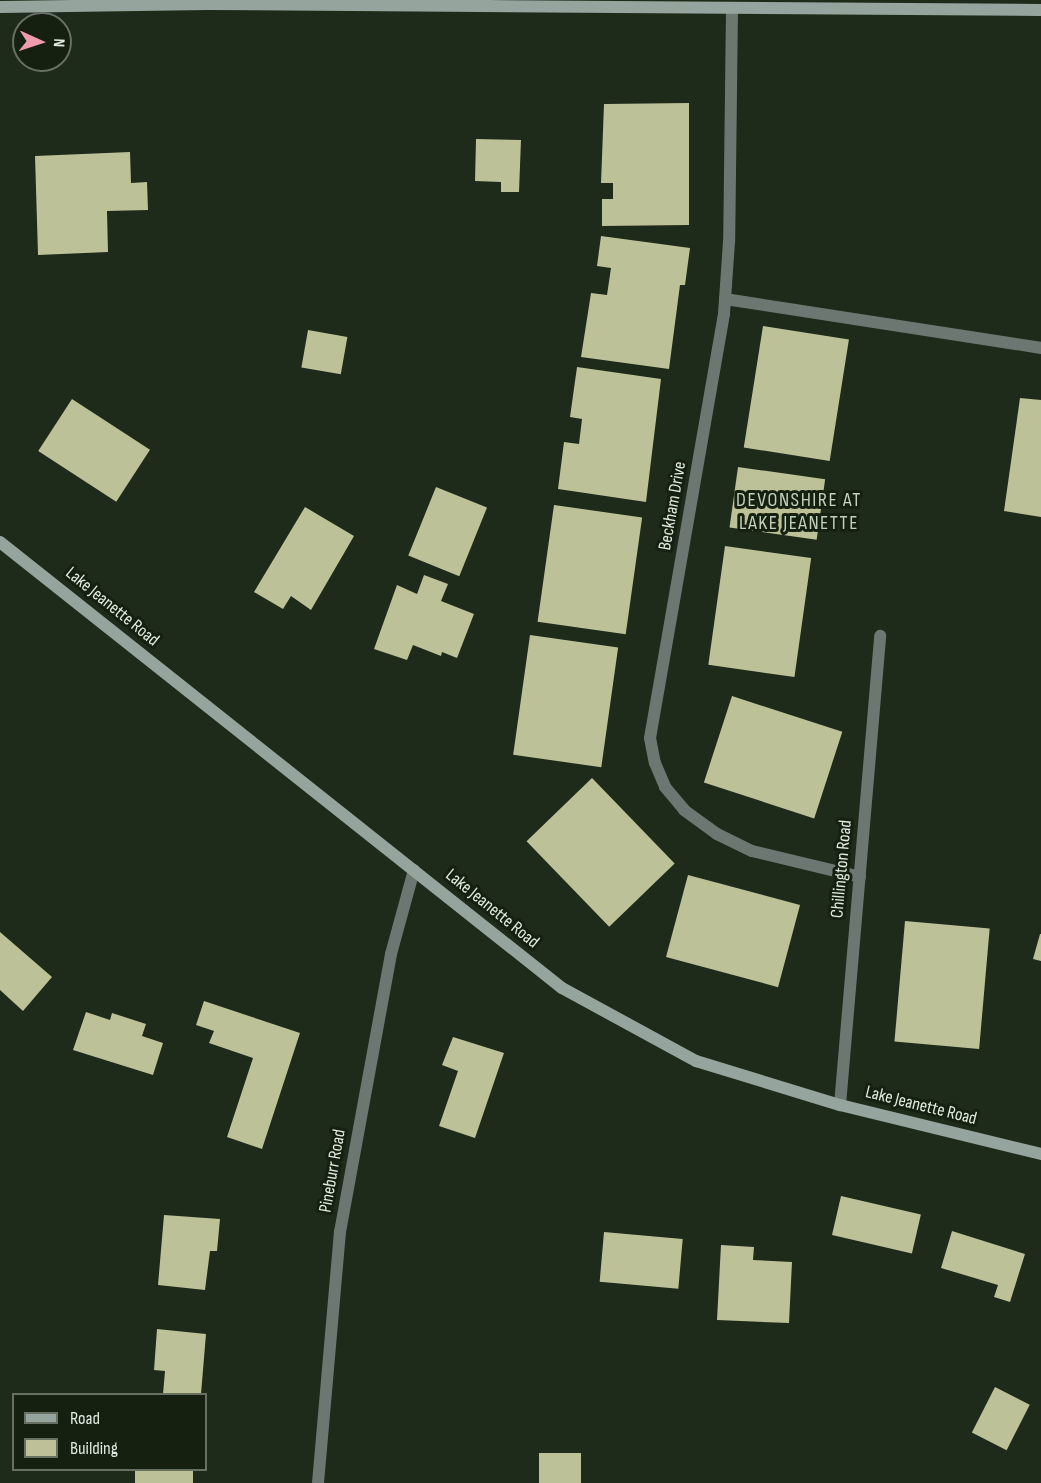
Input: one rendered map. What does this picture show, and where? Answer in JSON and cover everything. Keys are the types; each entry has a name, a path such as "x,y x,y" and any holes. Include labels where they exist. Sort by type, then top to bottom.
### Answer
{"street":[{"path":"0,7 208,4 1041,10"},
{"name":"Beckham Drive","path":"732,9 729,242 725,299 713,391 650,738 655,763 665,788 684,810 717,834 752,851 860,877"},
{"path":"725,299 1041,348"},
{"name":"Lake Jeanette Road","path":"0,542 562,988 696,1061 840,1105 1041,1154"},
{"name":"Chillington Road","path":"840,1105 880,636"},
{"name":"Pineburr Road","path":"318,1483 340,1232 391,954 414,870"}],"building":[{"path":"689,103 689,225 602,226 602,199 613,199 613,183 601,183 604,104"},
{"path":"476,139 521,140 519,192 501,192 501,182 475,181"},
{"path":"130,152 131,183 147,182 148,210 107,211 108,252 38,255 35,156"},
{"path":"601,236 690,248 685,285 680,285 669,369 581,357 591,293 607,295 611,268 597,266"},
{"path":"763,326 849,340 830,461 744,447"},
{"path":"308,330 347,337 341,374 301,367"},
{"path":"577,367 661,379 646,502 558,489 564,442 579,444 582,419 570,417"},
{"path":"1020,398 1041,400 1041,517 1004,511"},
{"path":"72,399 150,450 116,502 38,451"},
{"path":"738,467 825,479 817,540 730,527"},
{"path":"436,487 487,508 459,576 408,556"},
{"path":"554,505 642,517 626,634 538,622"},
{"path":"305,507 354,536 311,610 291,596 283,609 254,592"},
{"path":"725,546 811,558 794,677 708,665"},
{"path":"424,575 448,584 441,601 474,614 457,658 442,652 441,656 413,645 407,660 374,649 397,585 417,594"},
{"path":"530,635 618,647 601,767 513,755"},
{"path":"732,696 842,732 814,818 704,783"},
{"path":"592,778 675,864 609,927 527,841"},
{"path":"688,875 800,905 778,987 666,957"},
{"path":"905,921 990,928 979,1049 894,1042"},
{"path":"0,932 52,977 23,1011 0,990"},
{"path":"1041,934 1041,961 1033,959"},
{"path":"204,1001 300,1033 262,1149 227,1137 253,1058 209,1043 214,1031 196,1025"},
{"path":"86,1012 110,1020 112,1013 146,1024 142,1036 163,1043 153,1075 73,1050"},
{"path":"453,1037 504,1053 475,1138 439,1126 458,1071 442,1065"},
{"path":"841,1196 921,1214 912,1253 832,1235"},
{"path":"164,1215 220,1219 217,1251 210,1251 205,1290 158,1285"},
{"path":"952,1231 1025,1254 1010,1302 994,1297 998,1285 941,1268"},
{"path":"604,1232 683,1239 678,1289 600,1282"},
{"path":"721,1245 754,1247 753,1260 792,1262 789,1323 717,1320"},
{"path":"157,1329 206,1334 201,1393 163,1393 165,1371 154,1370"},
{"path":"995,1387 1030,1405 1007,1450 972,1432"},
{"path":"539,1453 581,1453 581,1483 539,1483"},
{"path":"135,1471 193,1471 193,1483 135,1483"}],"district":[{"name":"DEVONSHIRE AT LAKE JEANETTE","path":"799,512"}]}
